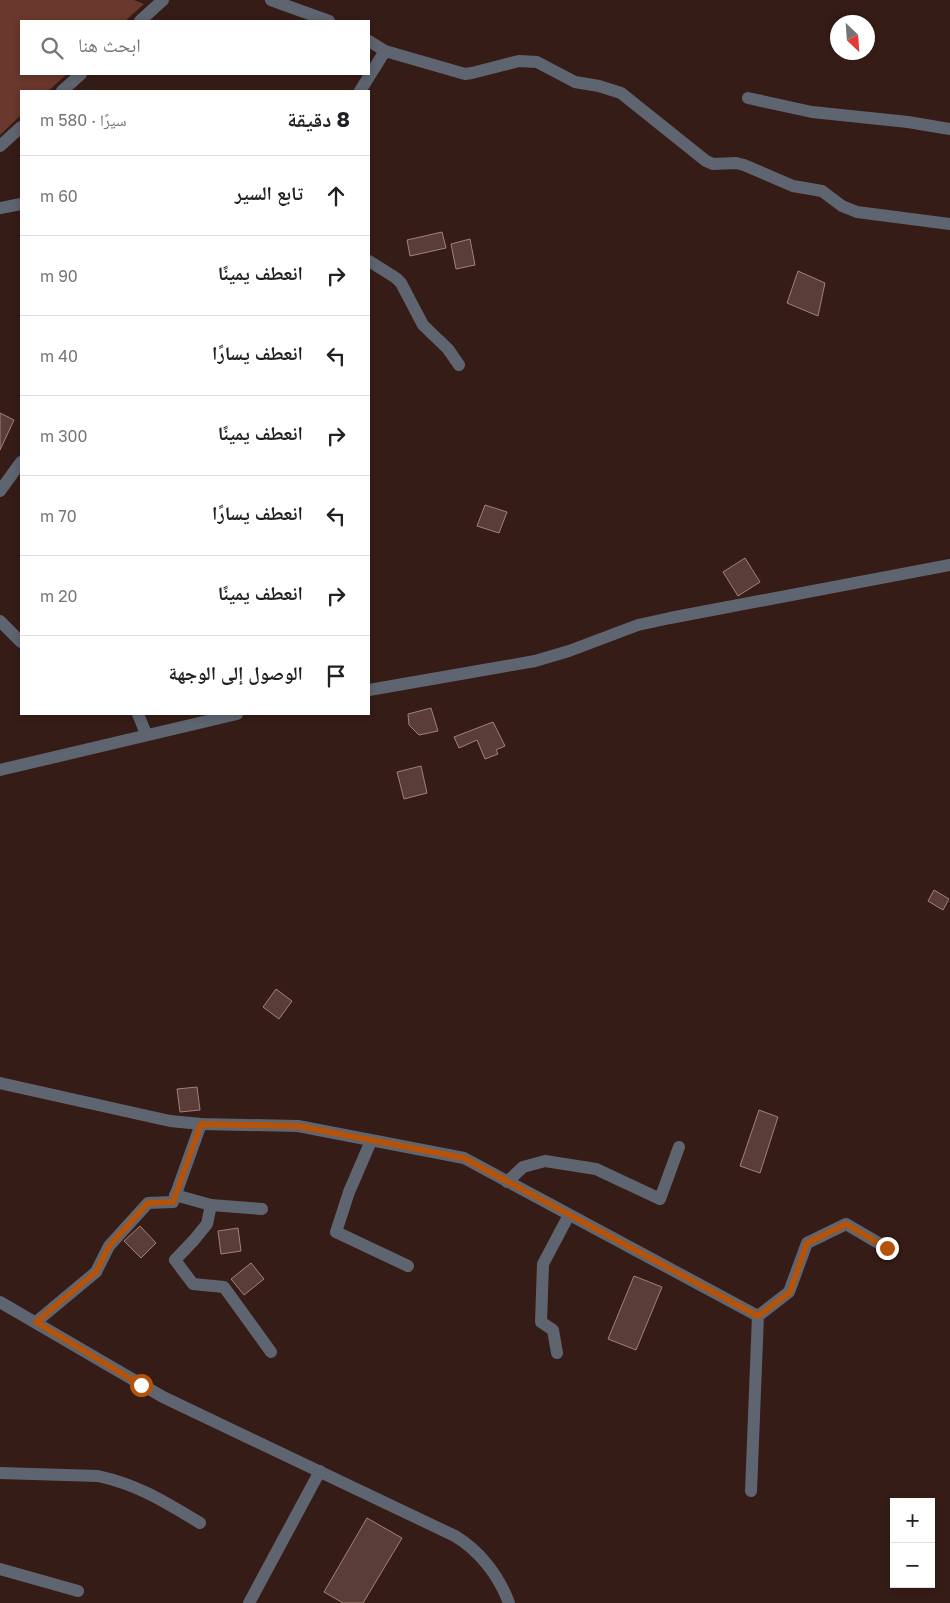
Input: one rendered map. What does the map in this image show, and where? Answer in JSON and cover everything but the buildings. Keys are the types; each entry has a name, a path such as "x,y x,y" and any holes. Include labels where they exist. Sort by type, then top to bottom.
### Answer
{"street":[{"path":"141,20 163,0"},
{"path":"271,0 326,20"},
{"path":"370,42 385,51 465,74 519,61 537,62 575,82 599,86 621,93 698,156 713,164 736,163 744,165 793,186 822,191 842,206 857,212 950,224"},
{"path":"361,90 385,51"},
{"path":"63,90 80,75"},
{"path":"748,98 812,112 908,122 950,129"},
{"path":"0,146 20,128"},
{"path":"0,208 20,204"},
{"path":"370,262 401,283 423,325 448,349 459,365"},
{"path":"0,490 20,464"},
{"path":"370,690 534,660 569,651 638,625 670,618 950,565"},
{"path":"0,621 20,641"},
{"path":"138,715 146,734"},
{"path":"0,770 232,715"},
{"path":"0,1083 170,1121 201,1124 298,1126 464,1158 758,1316"},
{"path":"36,1322 96,1272 109,1246 148,1203 173,1202 201,1124"},
{"path":"372,1141 349,1192 336,1232 408,1266"},
{"path":"508,1182 522,1167 545,1161 596,1169 660,1199 679,1147"},
{"path":"175,1195 211,1205 262,1209"},
{"path":"211,1205 207,1224 175,1260 193,1284 224,1287 271,1352"},
{"path":"557,1353 554,1330 541,1322 543,1264 569,1215"},
{"path":"758,1316 790,1292 807,1243 846,1224 887,1248"},
{"path":"0,1302 163,1397 444,1530 467,1543 490,1568 509,1603"},
{"path":"751,1491 758,1316"},
{"path":"249,1603 320,1471"},
{"path":"0,1473 109,1478 141,1489 200,1523"},
{"path":"0,1569 78,1592"}],"shaded area":[{"path":"0,0 134,0 144,4 126,20 20,20 20,75 66,75 49,90 20,90 20,116 0,135"}],"route":[{"path":"141,1385 36,1322 96,1272 109,1246 148,1203 173,1202 201,1124 298,1126 464,1158 758,1316 790,1292 807,1243 846,1224 887,1248"}]}
